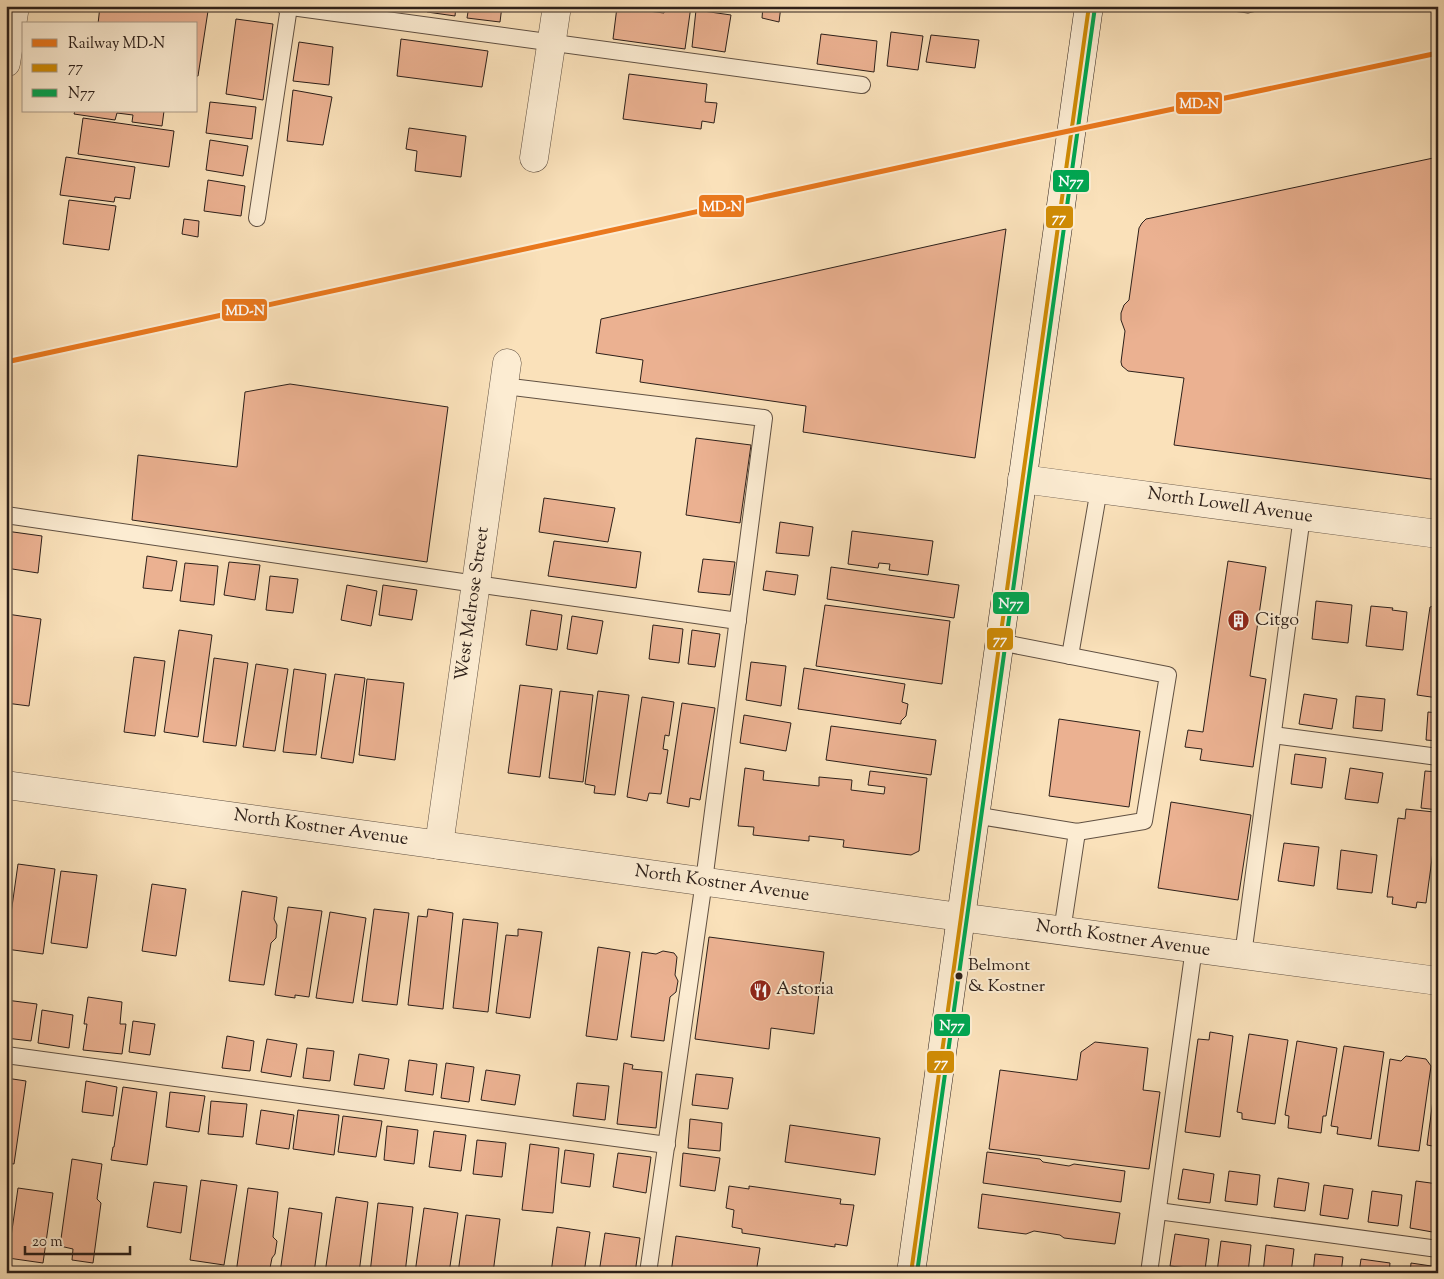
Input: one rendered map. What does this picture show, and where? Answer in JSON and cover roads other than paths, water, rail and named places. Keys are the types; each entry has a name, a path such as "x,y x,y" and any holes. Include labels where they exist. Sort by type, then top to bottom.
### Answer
{"street":[{"path":"6,63 15,6"},
{"path":"534,158 557,6"},
{"path":"911,1273 1089,6"},
{"name":"West Melrose Street","path":"439,845 505,374"},
{"name":"North Lowell Avenue","path":"1022,479 1438,534"},
{"name":"North Kostner Avenue","path":"6,785 1438,981"}],"lane":[{"path":"284,6 862,85"},
{"path":"257,218 289,7"},
{"path":"505,374 764,418 704,881 648,1273"},
{"path":"1070,656 1099,489"},
{"path":"6,515 476,584 738,620"},
{"path":"1243,955 1302,516"},
{"path":"974,815 1077,832 1144,822 1168,676 999,642"},
{"path":"1273,735 1438,757"},
{"path":"1062,930 1077,832"},
{"path":"1149,1273 1194,948"},
{"path":"6,1055 667,1145"},
{"path":"1158,1212 1438,1250"}],"rail line":[{"name":"MD-N","path":"6,362 1012,143 1438,53"}],"place":[{"name":"Citgo","path":"1239,621"},
{"name":"Belmont & Kostner","path":"959,976"},
{"name":"Astoria","path":"760,990"}]}
